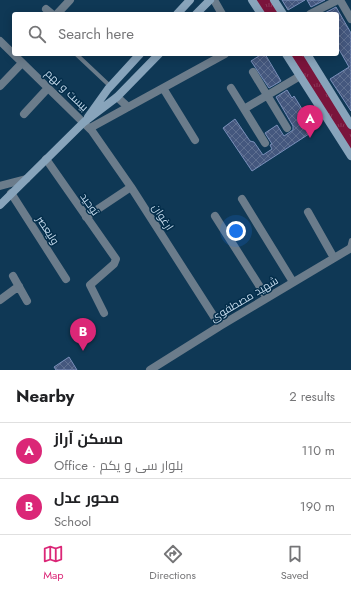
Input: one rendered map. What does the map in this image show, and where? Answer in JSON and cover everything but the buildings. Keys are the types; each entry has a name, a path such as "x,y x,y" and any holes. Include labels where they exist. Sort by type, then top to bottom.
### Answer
{"main road":[{"path":"179,12 190,0"},
{"path":"198,12 210,0"},
{"path":"252,0 260,12"},
{"path":"274,0 282,12"},
{"path":"84,122 109,88 138,56"},
{"path":"0,205 84,122 117,97 157,56"},
{"path":"287,56 351,156"},
{"path":"308,56 351,125"},
{"path":"109,88 110,96 117,97"}],"street":[{"path":"59,12 70,0"},
{"path":"214,0 221,12"},
{"path":"313,12 328,2 339,0 351,18"},
{"name":"بیست و نهم","path":"0,41 12,51"},
{"path":"90,128 219,56"},
{"path":"0,86 20,58"},
{"name":"بیست و نهم","path":"20,58 48,88 84,122"},
{"path":"253,72 287,128"},
{"path":"244,109 300,76"},
{"path":"24,114 48,88"},
{"path":"163,88 195,140"},
{"path":"231,88 265,143"},
{"path":"117,97 128,107"},
{"name":"ارغوان","path":"84,122 90,128 131,187 220,326"},
{"name":"توحید","path":"46,159 116,262 90,285 104,313"},
{"path":"0,186 26,178"},
{"path":"86,217 131,187"},
{"name":"ولیعصر","path":"11,194 66,279"},
{"path":"242,199 293,282"},
{"path":"308,212 334,258"},
{"path":"215,216 267,298"},
{"name":"شهید مصطفوی","path":"150,370 350,248"},
{"path":"13,276 27,301"},
{"path":"0,300 19,286"}],"lane":[{"path":"78,56 109,88"},
{"path":"350,248 351,240"}],"green space":[{"path":"254,0 271,0 278,12 262,12"},
{"path":"289,56 305,56 351,130 351,153"}],"place":[{"name":"مسکن آراز","path":"310,138"},
{"name":"محور عدل","path":"83,351"}]}
